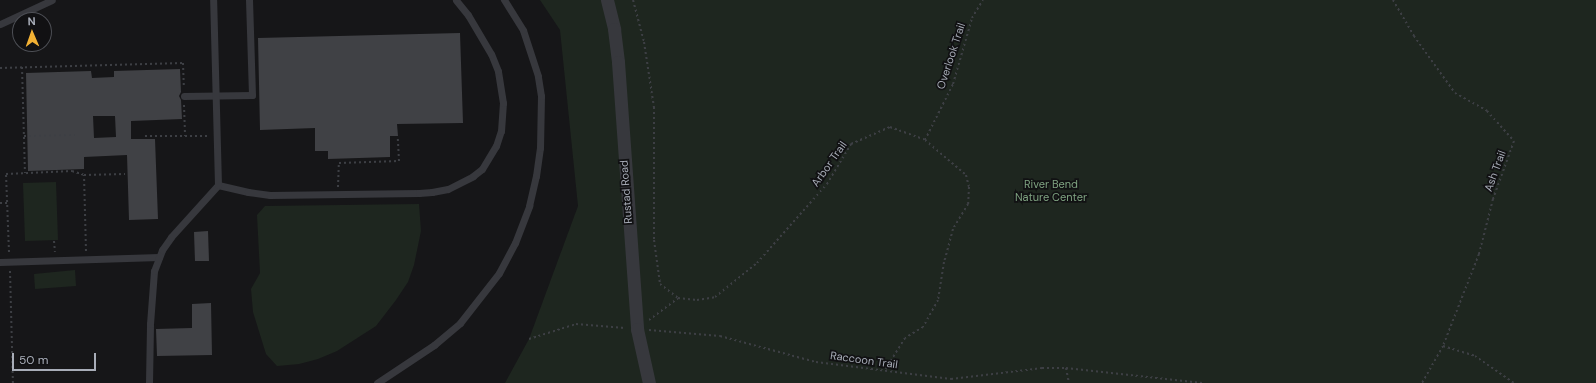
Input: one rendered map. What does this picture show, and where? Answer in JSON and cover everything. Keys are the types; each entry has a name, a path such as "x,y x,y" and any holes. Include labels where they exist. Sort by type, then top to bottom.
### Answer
{"street":[{"name":"Rustad Road","path":"607,0 614,29 618,62 637,329 649,383"}],"lane":[{"path":"0,24 52,0"},
{"path":"149,383 150,324 154,271 159,257 171,237 218,185 213,0"},
{"path":"184,96 252,95 249,0"},
{"path":"218,185 248,192 270,195 338,194 432,192 448,188 467,180 482,168 490,158 501,131 503,103 502,87 491,54 468,15 456,0"},
{"path":"377,383 434,345 460,323 499,273 514,243 528,206 536,176 540,148 541,96 538,76 523,30 504,0"},
{"path":"0,262 159,257"}],"path":[{"path":"633,0 644,42 654,107 654,240 660,284 678,298 637,329"},
{"name":"Overlook Trail","path":"925,140 953,84 972,18 983,0"},
{"name":"Ash Trail","path":"1392,0 1414,36 1455,93 1487,110 1514,141 1493,199 1480,254 1443,346 1422,383"},
{"path":"0,68 183,63 185,136"},
{"path":"22,67 26,173"},
{"name":"Arbor Trail","path":"678,298 697,300 715,298 757,263 827,184 851,144 890,128 925,140 966,175 969,186 968,204 953,229 944,262 938,300 924,327 905,338 884,371"},
{"path":"24,136 74,135"},
{"path":"145,136 217,136"},
{"path":"338,194 338,163 399,161 398,139"},
{"path":"13,383 6,174 72,172 84,175 125,174"},
{"path":"84,175 86,260"},
{"path":"0,203 7,203"},
{"name":"Raccoon Trail","path":"529,339 576,324 720,336 816,362 951,379 1042,368 1066,368 1202,383"},
{"path":"1443,346 1475,356 1514,383"},
{"path":"1066,368 1069,383"}],"green space":[{"name":"River Bend Nature Center","path":"540,0 1596,0 1596,383 505,383 529,339 578,206 560,30"},
{"path":"56,182 58,240 25,241 23,183"},
{"path":"419,204 421,231 414,265 408,282 376,326 337,351 318,359 299,364 277,366 266,354 253,312 251,289 260,273 257,215 265,206"},
{"path":"75,270 76,286 35,289 34,274"}],"building":[{"path":"460,33 463,123 397,124 398,136 390,136 390,157 328,159 328,151 315,151 315,128 260,130 258,38"},
{"path":"180,69 181,92 179,96 181,100 182,119 131,121 131,139 155,139 158,219 129,220 127,155 84,157 84,169 28,171 26,73 91,71 92,78 114,77 114,71","holes":["93,116 115,116 116,137 94,138"]},
{"path":"208,231 209,261 195,261 194,232"},
{"path":"211,303 212,355 157,356 156,329 192,328 192,304"}]}
